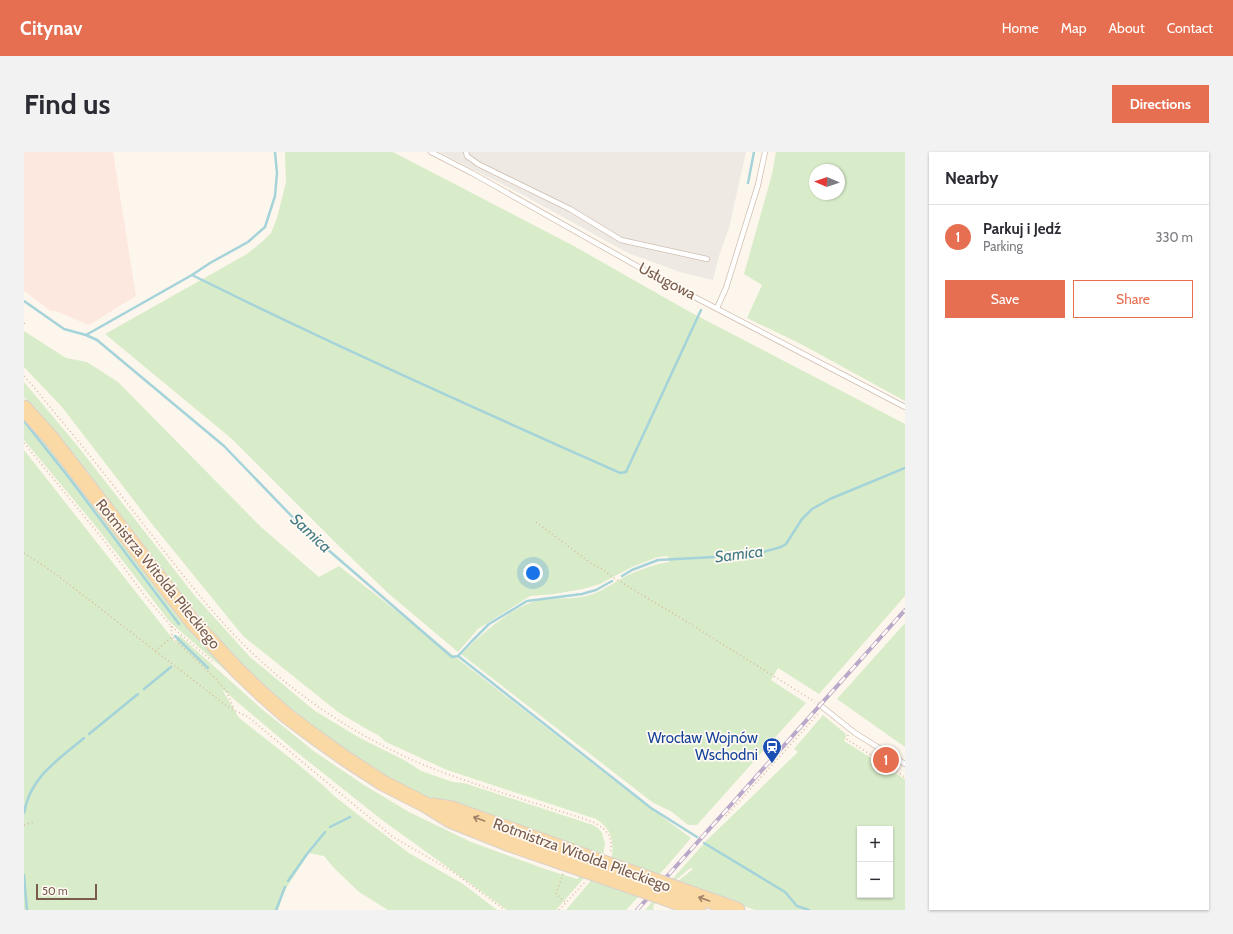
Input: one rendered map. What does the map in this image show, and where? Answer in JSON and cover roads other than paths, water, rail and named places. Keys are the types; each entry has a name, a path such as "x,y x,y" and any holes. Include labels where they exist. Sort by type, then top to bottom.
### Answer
{"main road":[{"name":"Rotmistrza Witolda Pileckiego","path":"24,408 51,438 192,621 237,670 262,694 315,737 346,759 383,783 426,805 450,820 510,844 590,870 737,910"},
{"name":"Rotmistrza Witolda Pileckiego","path":"668,892 698,910"}],"lane":[{"name":"Usługowa","path":"431,152 472,173 660,279 905,407"},
{"path":"466,152 467,156 478,164 570,209 622,240 707,259"},
{"path":"717,308 726,288 758,185 765,152"},
{"path":"820,705 856,733 905,764"}],"waterway":[{"path":"86,335 248,242 265,227 275,196 277,173 275,152"},
{"path":"748,183 754,152"},
{"path":"192,275 352,352 620,473 626,472 701,310"},
{"name":"Samica","path":"24,301 64,329 86,335 97,340 224,446 304,529 452,657 458,656 489,624 527,601 582,594 596,590 612,581"},
{"path":"24,421 70,479 179,624"},
{"name":"Samica","path":"622,576 632,570 658,560 752,555 781,547 786,544 802,519 812,509 830,499 905,468"},
{"path":"175,636 208,668"},
{"path":"458,656 651,808 697,837"},
{"path":"144,689 171,667"},
{"path":"89,734 138,694"},
{"path":"24,813 27,800 32,789 46,770 84,738"},
{"path":"330,827 350,817"},
{"path":"288,881 325,832"},
{"path":"704,843 785,892 797,906 809,910"},
{"path":"24,875 27,910"},
{"path":"276,910 285,887"}],"railway":[{"path":"637,910 905,610"}],"place":[{"name":"Parkuj i Jedź","path":"886,760"},
{"name":"Wrocław Wojnów Wschodni","path":"772,764"}]}
